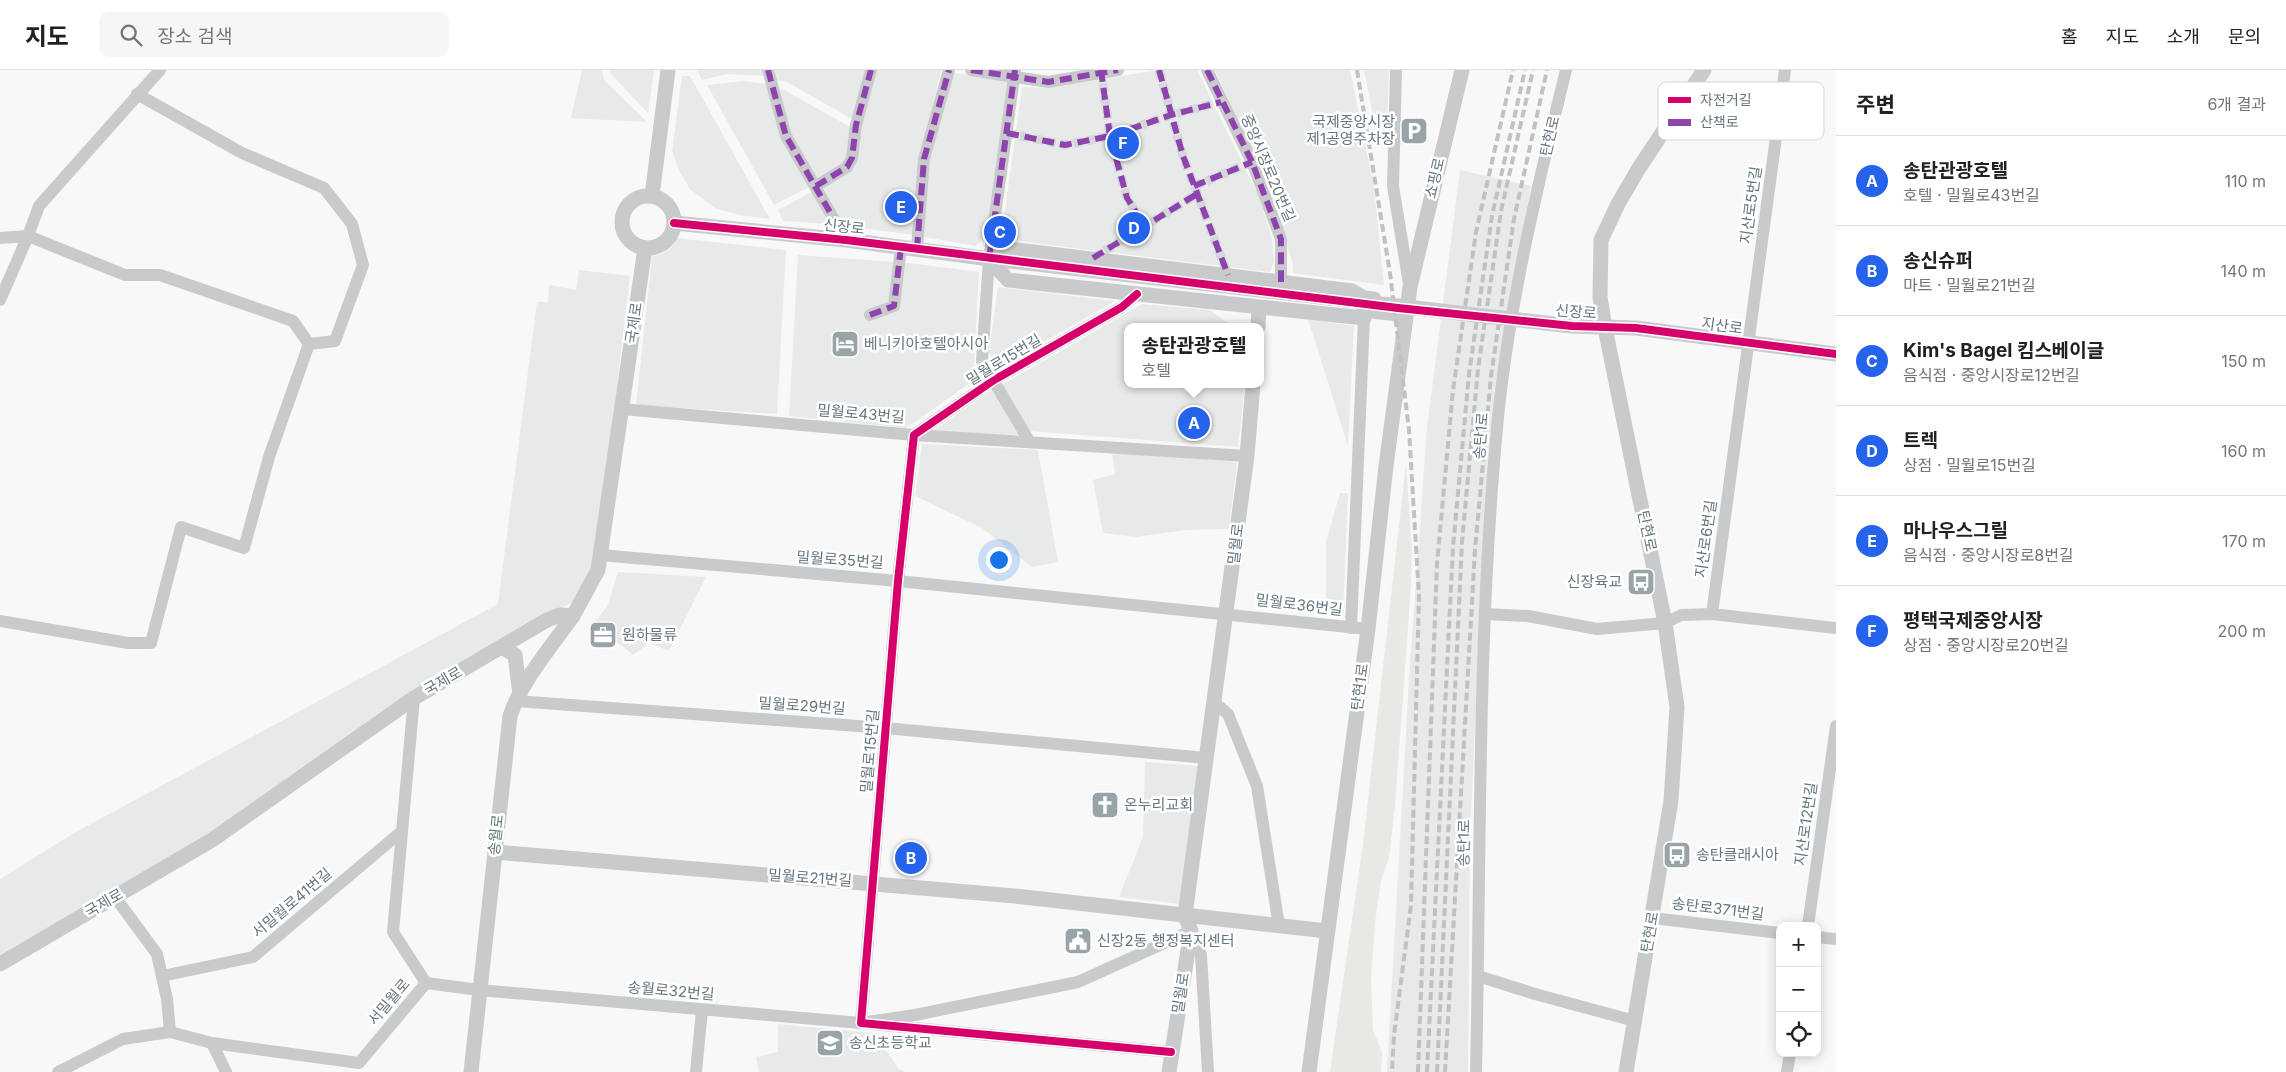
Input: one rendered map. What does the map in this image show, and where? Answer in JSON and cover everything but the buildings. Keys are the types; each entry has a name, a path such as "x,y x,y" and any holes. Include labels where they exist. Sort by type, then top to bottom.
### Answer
{"street":[{"path":"0,300 39,206 160,70"},
{"path":"652,196 668,70"},
{"path":"768,70 786,136 846,240"},
{"path":"816,186 848,167 852,158 856,125 871,70"},
{"path":"917,249 924,159 949,70"},
{"path":"971,70 1015,74 1048,82 1118,70"},
{"name":"중앙시장로20번길","path":"1207,70 1252,162 1281,239 1281,282"},
{"name":"쇼핑로","path":"1396,70 1393,186 1410,287"},
{"name":"쇼핑로","path":"1407,309 1410,287 1462,70"},
{"name":"탄현로","path":"1512,320 1517,282 1566,70"},
{"name":"탄현로","path":"1696,82 1704,70"},
{"name":"밀월로15번길","path":"994,380 982,361 989,259 1015,74"},
{"path":"137,94 242,153 324,188 352,224 363,265 349,306 336,341 309,344"},
{"name":"탄현로","path":"1626,1072 1671,801 1677,707 1665,622 1605,328 1600,297 1601,240 1618,204 1658,139"},
{"name":"지산로5번길","path":"1748,344 1776,140"},
{"path":"646,196 652,196 660,198 671,208 674,223 673,230 665,242 659,246 645,248 638,246 627,238 622,225 622,218 624,211 633,201 646,196"},
{"name":"신장로","path":"674,223 846,240 1398,308 1605,328"},
{"path":"0,238 28,236 125,276 160,275 293,321 309,344"},
{"path":"870,315 894,306 901,247"},
{"name":"국제로","path":"0,964 212,840 414,698 552,618 574,616 598,570 645,248"},
{"path":"1364,318 1008,280 989,259 1010,249 1352,291 1364,298 1407,309"},
{"name":"밀월로15번길","path":"861,1023 898,581 914,435 994,380 1122,307 1137,294"},
{"path":"1258,323 1259,308"},
{"path":"1351,628 1364,310 1407,309"},
{"name":"탄현1로","path":"1309,1072 1368,629 1407,309"},
{"name":"송탄1로","path":"1476,1072 1485,614 1497,427 1512,320"},
{"name":"지산로","path":"1605,328 1636,328 1836,354"},
{"path":"0,621 128,643 151,643 181,527 244,548 269,457 309,344"},
{"name":"지산로6번길","path":"1712,614 1748,344"},
{"path":"994,380 1029,441"},
{"name":"밀월로","path":"1169,1072 1191,931 1186,915 1247,456 1253,388"},
{"name":"밀월로43번길","path":"622,409 914,435 1247,456"},
{"name":"밀월로35번길","path":"600,555 898,581 1227,613"},
{"name":"밀월로36번길","path":"1227,613 1368,629"},
{"path":"1485,614 1528,616 1597,628 1665,622 1681,615 1712,614 1836,628"},
{"name":"송월로","path":"470,1071 508,727 518,697 541,660 574,616"},
{"path":"502,647 515,655 518,697"},
{"name":"밀월로29번길","path":"518,697 885,728 1206,758"},
{"name":"서밀월로","path":"58,1072 123,1039 170,1032 212,1043 359,1063 426,983 393,932 414,698"},
{"path":"1215,703 1228,714 1257,786 1278,926"},
{"name":"지산로12번길","path":"1809,922 1836,726"},
{"name":"서밀월로41번길","path":"162,976 253,957 402,831"},
{"name":"밀월로21번길","path":"495,852 687,870 873,883 1186,915"},
{"path":"115,897 157,954 167,999 170,1032"},
{"path":"1186,915 1327,931"},
{"name":"송탄로371번길","path":"1652,918 1776,932"},
{"path":"861,1023 915,1015 1078,982 1191,931 1201,955 1208,1072"},
{"path":"1821,937 1836,938"},
{"path":"1478,976 1535,994 1635,1021"},
{"name":"송월로32번길","path":"426,983 479,990 861,1023"},
{"path":"696,1072 702,1010"},
{"path":"861,1023 1171,1052"},
{"path":"212,1043 226,1072"},
{"path":"1787,1072 1789,1057"}],"shaded area":[{"path":"582,70 602,70 604,80 647,122 571,118"},
{"path":"610,70 654,70 648,113 610,73"},
{"path":"697,70 763,70 765,76 726,74 702,80"},
{"path":"771,70 868,70 854,120 787,82 773,79"},
{"path":"875,70 941,70 920,160 914,235 845,226 823,187 853,167 860,118"},
{"path":"1158,70 1197,70 1259,197 1272,239 1274,261 1270,272 1001,239 1022,87 1049,88"},
{"path":"1215,70 1350,70 1374,188 1384,285 1293,273 1293,264 1272,196"},
{"path":"1364,70 1389,70 1386,144 1379,146"},
{"path":"948,72 1009,81 988,234 976,246 924,237 928,162"},
{"path":"682,76 690,76 770,219 740,215 715,208 690,189 679,171 672,151"},
{"path":"743,81 767,84 811,186 774,205 707,85"},
{"path":"777,87 852,128 847,159 817,181 789,129"},
{"path":"1460,170 1531,186 1494,392 1484,525 1470,838 1468,1072 1387,1072 1409,679 1427,428"},
{"path":"814,191 831,224 783,221 778,210"},
{"path":"677,238 786,250 777,414 636,405 652,257 662,254 671,248"},
{"path":"798,255 909,263 979,272 973,381 906,428 789,416"},
{"path":"579,270 630,276 595,570 580,598 437,676 209,835 0,955 0,879 74,833 498,604 537,302 548,302 549,285 576,290"},
{"path":"998,287 1115,301 998,368 989,352"},
{"path":"1142,304 1210,310 1227,323 1124,323 1124,388 1245,388 1238,447 1030,431 1002,385"},
{"path":"1308,319 1354,326 1348,446"},
{"path":"992,390 1018,435 933,431"},
{"path":"922,444 1038,450 1058,562 1032,567 982,528 915,496"},
{"path":"1112,452 1237,462 1229,529 1185,530 1136,537 1103,533 1093,480 1115,474"},
{"path":"1406,464 1412,550 1411,586 1395,806 1389,858 1381,880 1375,923 1371,979 1373,1030 1382,1052 1381,1072 1330,1072 1363,844"},
{"path":"1340,493 1348,493 1343,615 1326,615 1326,542"},
{"path":"618,572 706,577 669,651 649,643 633,655 594,623 607,607"},
{"path":"1145,762 1199,766 1181,904 1119,897 1143,837"},
{"name":"송신초등학교","path":"778,1024 874,1033 899,1069 906,1072 759,1072 756,1057 778,1052"}],"tunnel":[{"path":"1101,70 1110,136 1127,198 1145,226"},
{"path":"1159,70 1183,156 1228,275"},
{"path":"1007,133 1065,145 1110,136 1171,115 1221,102"},
{"path":"1194,186 1252,162"},
{"path":"1093,258 1197,194"}],"railway":[{"path":"1357,70 1390,273 1409,430 1419,596 1411,905 1394,1035 1392,1072"},
{"path":"1418,1072 1437,564 1453,390 1476,232 1513,70"},
{"path":"1427,1072 1453,547 1469,374 1492,216 1525,70"},
{"path":"1437,1072 1462,542 1478,369 1501,211 1533,70"},
{"path":"1445,1072 1475,550 1491,376 1514,219 1547,70"}],"marked path":[{"path":"768,70 786,136 846,240"},
{"path":"816,186 847,167 852,158 856,125 871,70"},
{"path":"917,249 924,159 949,70"},
{"path":"971,70 1048,82 1118,70"},
{"path":"989,259 1015,70"},
{"path":"1101,70 1110,136 1127,198 1145,226"},
{"path":"1159,70 1183,156 1228,275"},
{"path":"1207,70 1252,162 1281,239 1281,282"},
{"path":"1007,133 1065,145 1110,136 1171,115 1221,102"},
{"path":"1194,186 1252,162"},
{"path":"1093,258 1197,194"},
{"path":"870,315 894,306 901,247"}],"cycle path":[{"path":"674,223 846,240 1398,308 1572,326 1636,328 1836,354"},
{"path":"1137,294 1122,307 994,380 914,435 898,581 861,1023 1171,1052"}],"place":[{"name":"국제중앙시장 제1공영주차장","path":"1414,131"},
{"name":"평택국제중앙시장","path":"1123,143"},
{"name":"마나우스그릴","path":"901,207"},
{"name":"트렉","path":"1134,228"},
{"name":"Kim's Bagel 킴스베이글","path":"1000,232"},
{"name":"베니키아호텔아시아","path":"845,344"},
{"name":"송탄관광호텔","path":"1194,423"},
{"name":"신장육교","path":"1641,582"},
{"name":"원하물류","path":"603,635"},
{"name":"온누리교회","path":"1105,805"},
{"name":"송탄클래시아","path":"1677,855"},
{"name":"송신슈퍼","path":"911,858"},
{"name":"신장2동 행정복지센터","path":"1078,941"},
{"name":"송신초등학교","path":"830,1043"}]}
